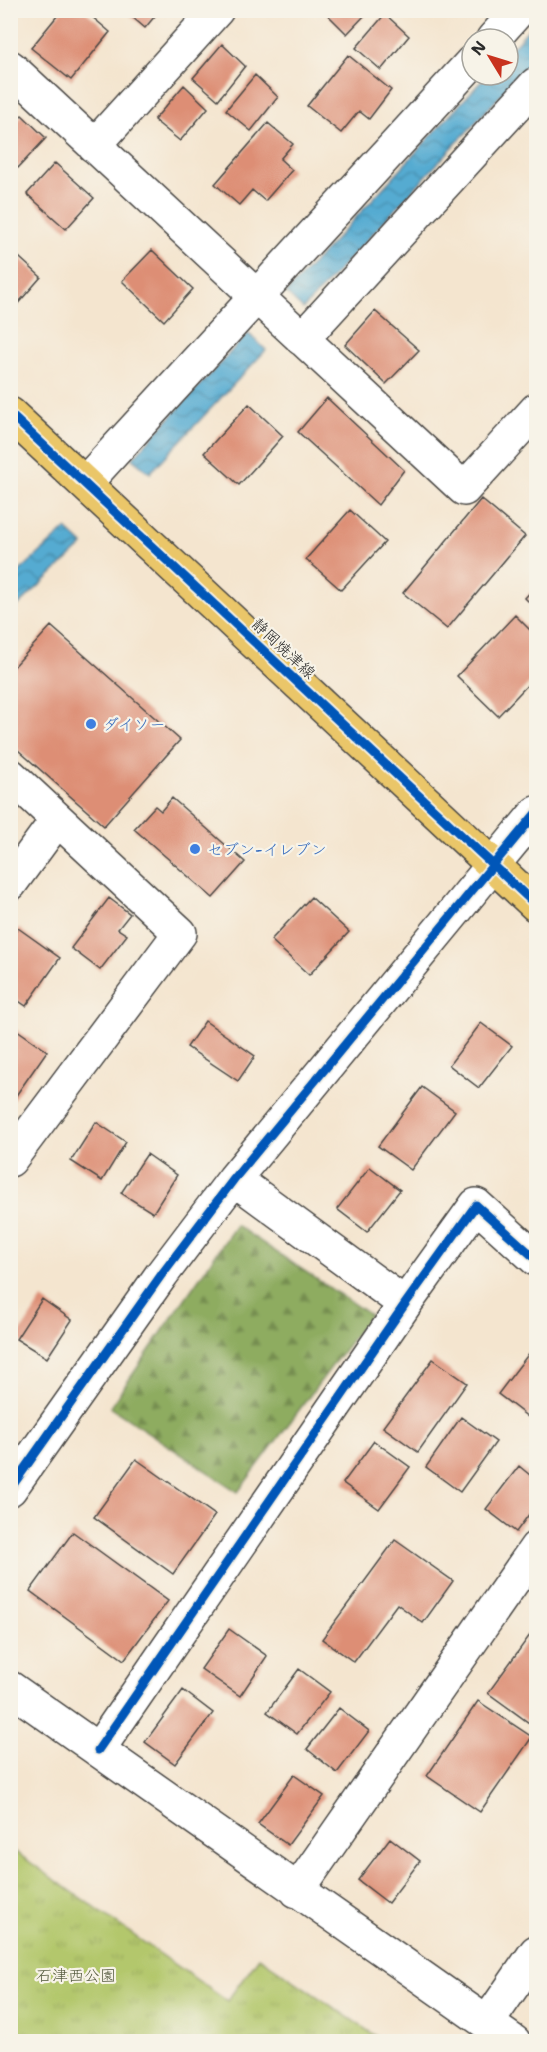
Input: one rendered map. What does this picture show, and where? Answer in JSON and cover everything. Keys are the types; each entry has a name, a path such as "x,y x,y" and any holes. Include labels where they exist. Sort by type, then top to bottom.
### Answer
{"main road":[{"name":"静岡焼津線","path":"10,414 537,904"}],"street":[{"path":"94,146 217,10"},
{"path":"504,27 519,10"},
{"path":"10,67 464,489 537,410"},
{"path":"85,483 460,75"},
{"path":"302,339 537,84"},
{"path":"10,775 180,933 10,1160"},
{"path":"10,1489 148,1294 234,1179 537,813"},
{"path":"10,884 57,820"},
{"path":"234,1179 405,1304"},
{"path":"98,1750 405,1304 476,1205 537,1259"},
{"path":"297,1891 537,1548"},
{"path":"10,1688 514,2042"},
{"path":"487,2023 537,1952"}],"green space":[{"path":"236,1225 370,1315 238,1492 110,1407"},
{"name":"石津西公園","path":"10,1848 227,2001 259,1957 383,2041 11,2041"}],"water":[{"path":"536,21 536,57 520,74 520,39"},
{"path":"476,87 508,87 303,309 286,293"},
{"path":"248,333 266,350 150,473 132,459"},
{"path":"66,529 83,545 11,612 11,579"}],"building":[{"path":"10,10 20,10 10,22"},
{"path":"62,10 84,10 110,32 71,80 31,48"},
{"path":"124,10 160,10 145,28"},
{"path":"323,10 363,10 366,14 347,34"},
{"path":"385,14 409,36 381,70 356,48"},
{"path":"222,44 245,66 218,100 193,78"},
{"path":"348,55 391,90 369,119 359,111 341,133 307,106"},
{"path":"255,75 278,97 251,131 226,110"},
{"path":"184,85 208,108 180,141 154,120"},
{"path":"22,115 46,138 18,168 10,161 10,126"},
{"path":"268,123 293,144 280,159 292,170 265,201 252,190 239,205 215,184"},
{"path":"55,163 94,198 66,229 27,194"},
{"path":"10,249 41,277 14,308 10,305"},
{"path":"152,250 193,289 164,321 122,281"},
{"path":"375,311 419,350 386,384 345,345"},
{"path":"327,398 404,470 378,505 298,432"},
{"path":"249,404 283,436 239,485 204,453"},
{"path":"481,499 525,536 447,629 403,593"},
{"path":"350,510 385,542 341,590 306,559"},
{"path":"536,586 536,609 525,598"},
{"path":"515,615 536,636 536,676 498,716 457,676"},
{"path":"51,626 180,740 104,826 10,743 10,671"},
{"path":"172,798 245,862 213,898 134,829 155,806 161,811"},
{"path":"311,897 349,932 309,975 271,940"},
{"path":"109,898 130,914 118,929 127,935 100,970 71,948"},
{"path":"18,928 60,958 26,1006 10,995 10,939"},
{"path":"205,1021 255,1056 238,1081 187,1047"},
{"path":"481,1023 512,1046 479,1088 449,1065"},
{"path":"10,1025 47,1051 10,1104"},
{"path":"422,1087 455,1111 411,1170 378,1146"},
{"path":"96,1122 126,1142 102,1181 71,1161"},
{"path":"147,1154 177,1175 153,1213 121,1193"},
{"path":"370,1167 400,1190 367,1232 337,1209"},
{"path":"42,1299 72,1320 47,1358 16,1339"},
{"path":"530,1352 536,1357 536,1406 528,1417 498,1394"},
{"path":"433,1359 467,1383 418,1452 383,1427"},
{"path":"461,1417 496,1442 460,1492 426,1467"},
{"path":"374,1441 410,1467 379,1509 343,1483"},
{"path":"136,1459 215,1515 173,1574 94,1517"},
{"path":"519,1466 536,1480 536,1505 516,1532 486,1509"},
{"path":"73,1532 168,1601 124,1660 30,1591"},
{"path":"395,1540 453,1581 423,1623 397,1604 354,1662 322,1639"},
{"path":"229,1629 267,1656 240,1696 201,1669"},
{"path":"530,1635 536,1640 536,1728 488,1693"},
{"path":"299,1669 330,1692 297,1734 267,1712"},
{"path":"183,1690 213,1713 175,1764 145,1742"},
{"path":"478,1701 532,1737 480,1812 427,1776"},
{"path":"339,1708 369,1731 337,1773 307,1749"},
{"path":"294,1775 324,1796 288,1845 258,1824"},
{"path":"390,1838 420,1861 388,1903 358,1880"}],"cycle path":[{"path":"10,414 536,905"},
{"path":"10,1489 162,1274 234,1179 536,813"},
{"path":"98,1750 405,1304 476,1205 536,1259"}],"place":[{"name":"ダイソー","path":"91,724"},
{"name":"セブン-イレブン","path":"195,849"}]}
